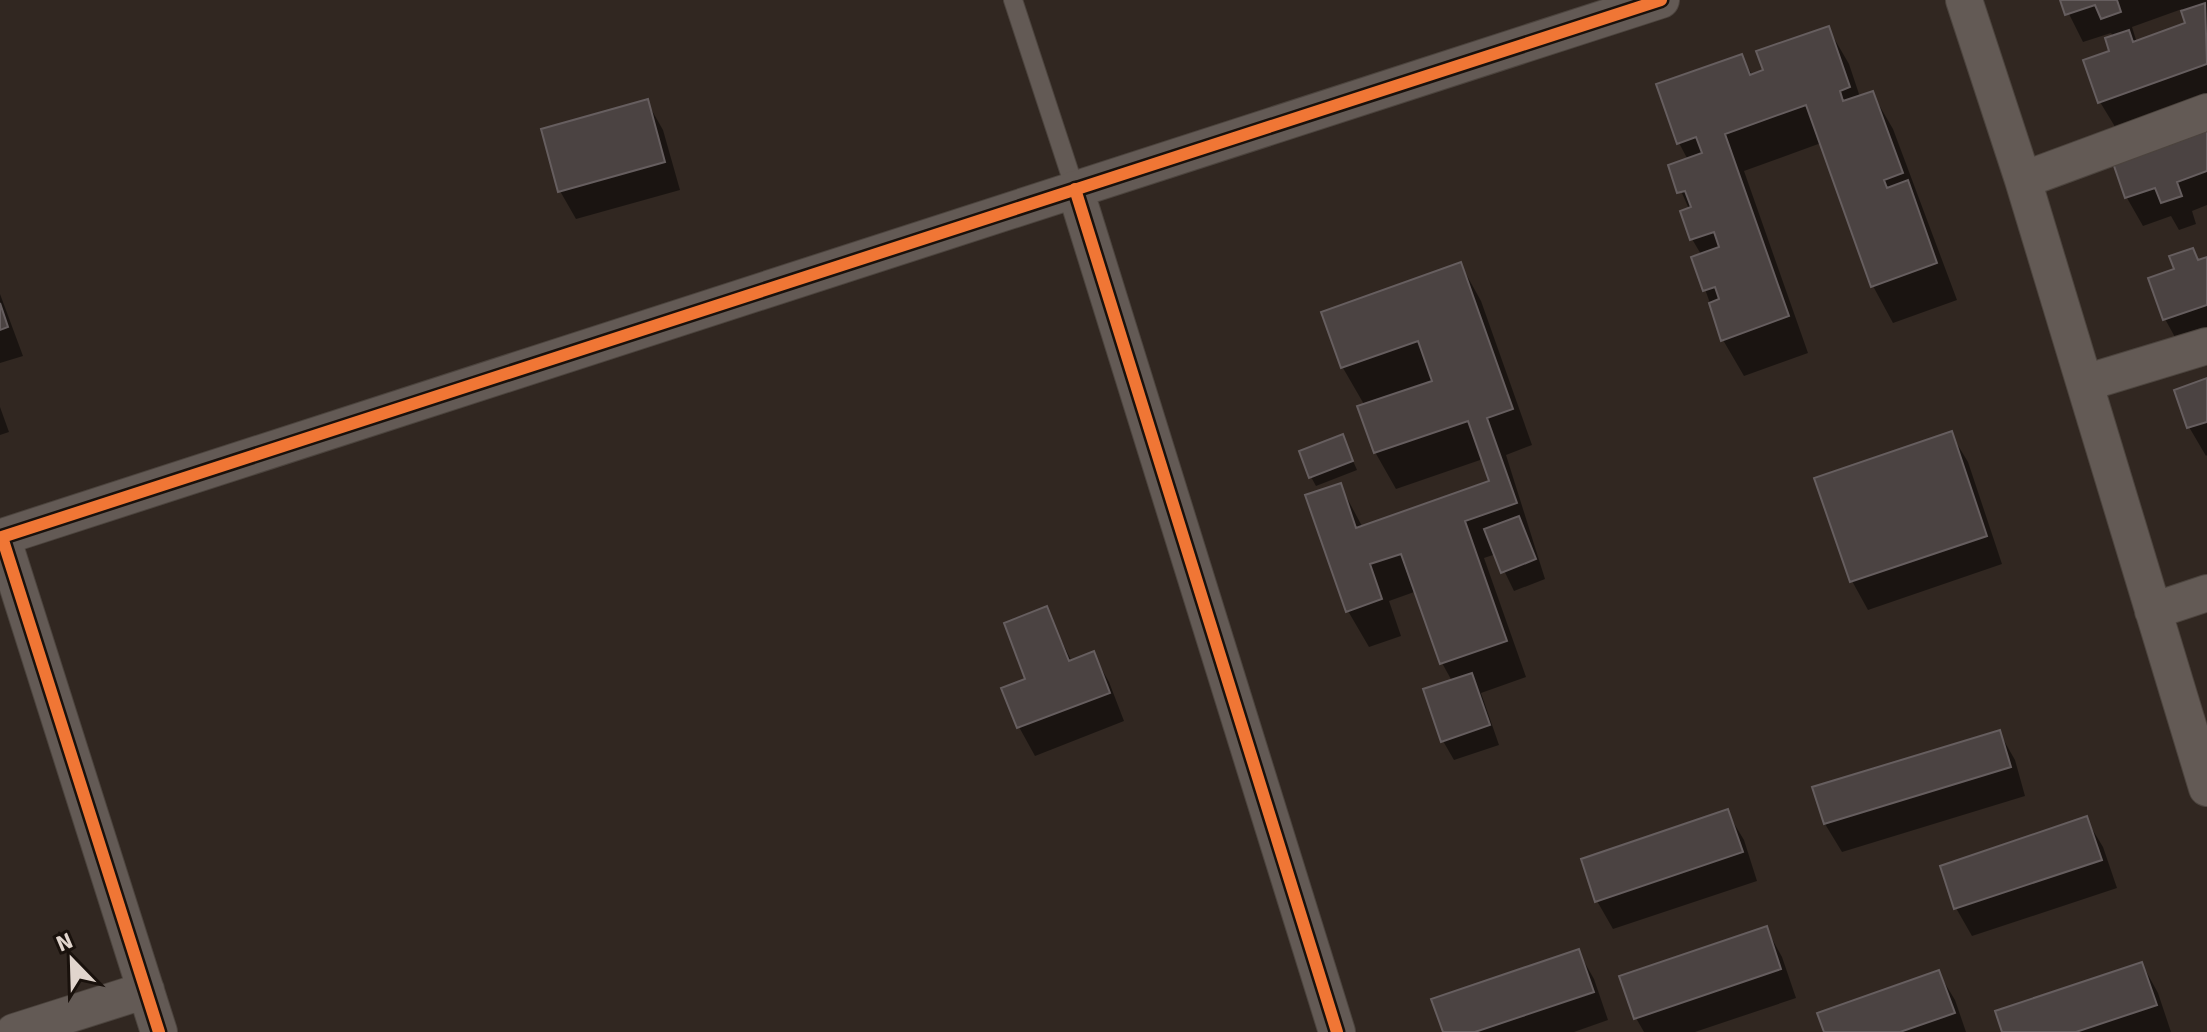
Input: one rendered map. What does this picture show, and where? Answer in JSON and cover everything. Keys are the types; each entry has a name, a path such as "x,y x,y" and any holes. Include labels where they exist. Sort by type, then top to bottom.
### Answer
{"street":[{"path":"159,1032 1,537 1661,0"},
{"path":"1964,0 2023,180 2207,788"},
{"path":"2023,180 2207,112"},
{"path":"1075,189 1337,1032"},
{"path":"2085,383 2207,346"},
{"path":"2153,611 2207,593"},
{"path":"14,1032 146,990"}],"lane":[{"path":"1013,0 1075,189"}],"building":[{"path":"2060,0 2117,0 2121,12 2101,19 2095,5 2065,15"},
{"path":"2205,3 2207,64 2098,103 2083,60 2109,51 2105,38 2129,30 2133,42 2185,23 2181,11"},
{"path":"1829,26 1850,87 1840,91 1843,101 1873,91 1903,173 1884,180 1887,188 1908,180 1937,263 1871,287 1806,105 1725,134 1789,316 1721,341 1709,303 1719,299 1715,287 1703,291 1691,257 1719,247 1714,232 1690,240 1680,211 1691,207 1685,191 1677,193 1668,165 1702,153 1696,137 1677,144 1656,84 1742,54 1750,75 1763,70 1756,51"},
{"path":"648,99 665,162 558,192 541,129"},
{"path":"2207,126 2207,171 2177,182 2182,196 2161,203 2155,188 2125,198 2112,160"},
{"path":"2193,248 2198,260 2207,257 2207,305 2163,320 2148,278 2174,269 2169,256"},
{"path":"1461,262 1513,409 1487,418 1517,503 1465,521 1507,641 1440,664 1401,554 1370,564 1382,599 1346,612 1305,495 1341,483 1356,528 1489,481 1468,421 1374,453 1357,406 1432,381 1418,341 1341,368 1321,312"},
{"path":"0,303 8,327 0,330"},
{"path":"2207,378 2207,422 2187,428 2174,390"},
{"path":"1952,431 1987,536 1850,582 1814,478"},
{"path":"1343,434 1353,461 1309,478 1299,451"},
{"path":"1519,516 1536,559 1501,573 1484,529"},
{"path":"1047,606 1069,661 1094,651 1110,693 1017,728 1001,688 1025,679 1004,623"},
{"path":"1472,673 1490,725 1441,742 1423,689"},
{"path":"2000,730 2011,767 1824,824 1812,787"},
{"path":"1728,809 1743,852 1595,902 1581,859"},
{"path":"2087,816 2102,860 1954,909 1940,866"},
{"path":"1767,926 1781,969 1634,1019 1619,976"},
{"path":"1579,949 1594,992 1475,1032 1443,1032 1431,999"},
{"path":"2142,962 2157,1005 2076,1032 2002,1032 1995,1011"},
{"path":"1939,970 1955,1013 1900,1032 1824,1032 1817,1013"}],"cycle path":[{"path":"159,1032 2,537 1661,0"},
{"path":"1075,189 1337,1032"}]}
